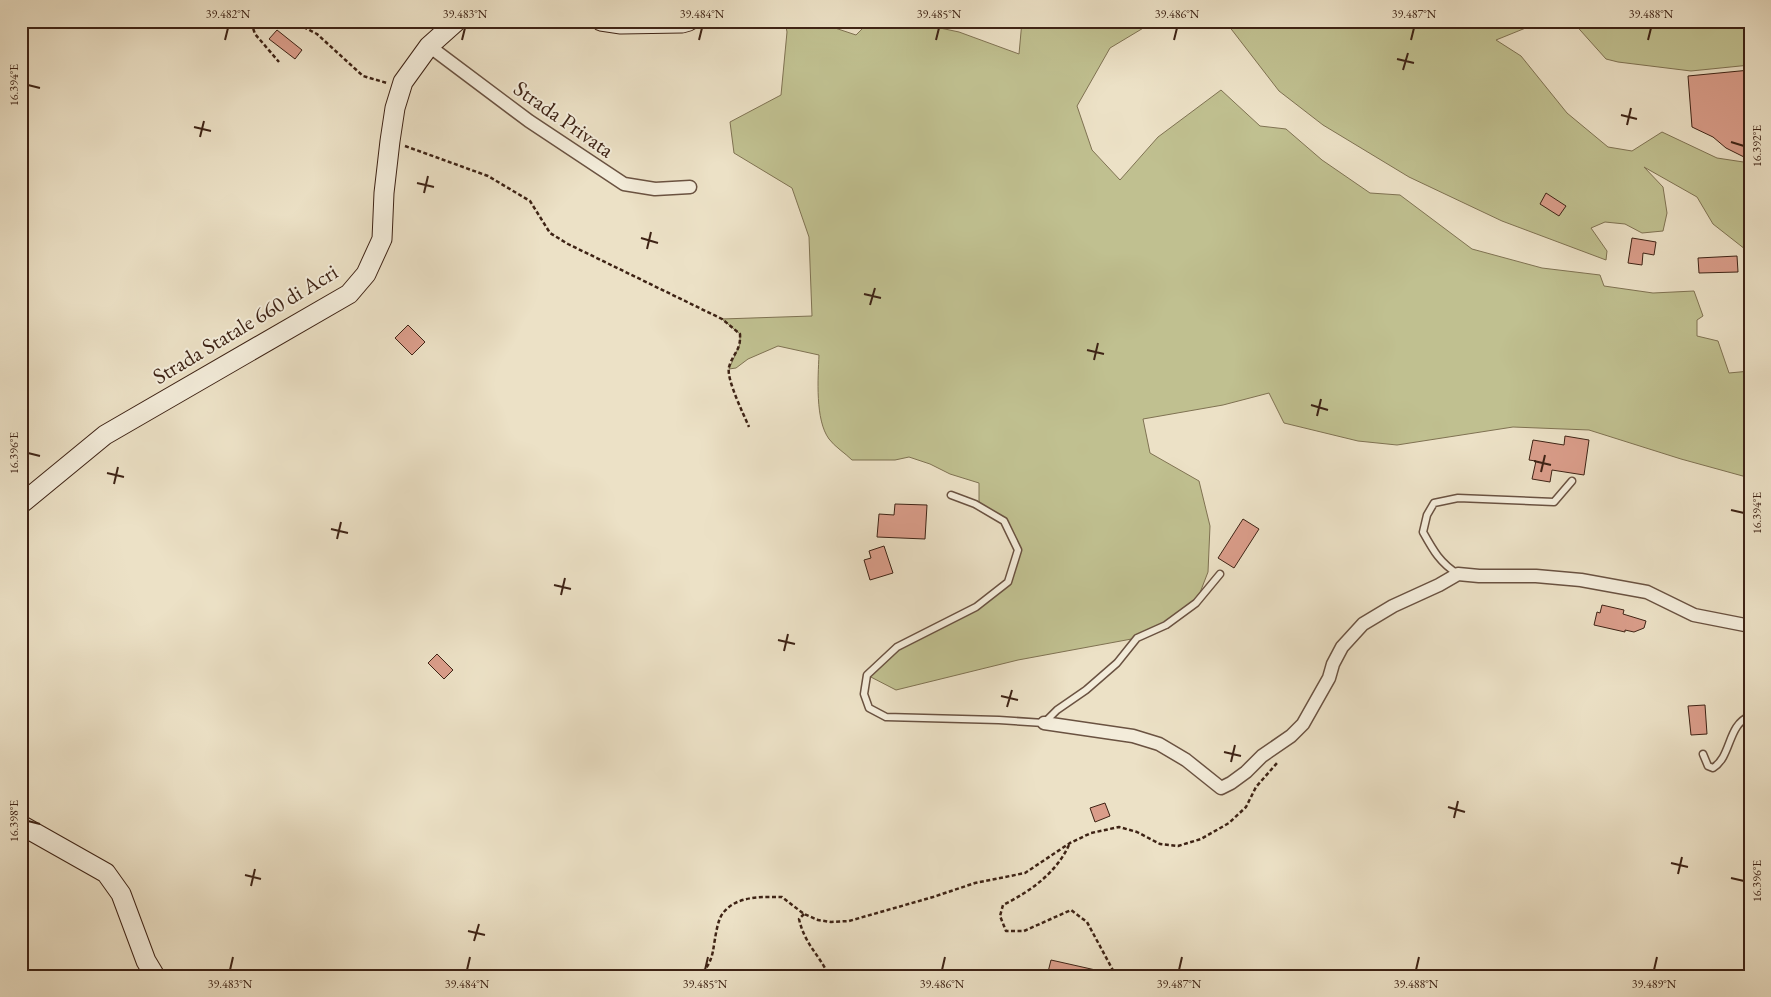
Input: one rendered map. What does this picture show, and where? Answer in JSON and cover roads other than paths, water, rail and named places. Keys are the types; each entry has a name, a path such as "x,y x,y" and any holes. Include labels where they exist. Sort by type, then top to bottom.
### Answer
{"main road":[{"path":"601,21 630,24 682,23 689,21"},
{"name":"Strada Statale 660 di Acri","path":"21,504 105,435 349,294 366,274 382,239 384,193 390,141 395,108 403,82 429,46 455,22"},
{"path":"21,825 106,873 121,894 146,961 155,976"}],"street":[{"name":"Strada Privata","path":"429,46 529,121 624,184 655,189 690,187"},
{"path":"1044,723 1132,736 1160,744 1186,760 1221,788 1246,772 1262,756 1291,736 1303,724 1329,678 1333,664 1342,647 1363,624 1393,606 1458,574 1536,576 1591,581 1647,592 1694,615 1750,626"}],"lane":[{"path":"1458,574 1446,567 1433,550 1423,532 1427,515 1434,503 1458,498 1554,502 1572,481"},
{"path":"951,495 975,504 1004,522 1018,550 1008,582 976,607 897,647 867,675 864,694 869,708 886,717 1044,723 1057,710 1086,690 1116,663 1137,638 1166,625 1196,603 1220,574"},
{"path":"1703,754 1708,766 1713,768 1721,763 1736,726 1750,716"}]}
